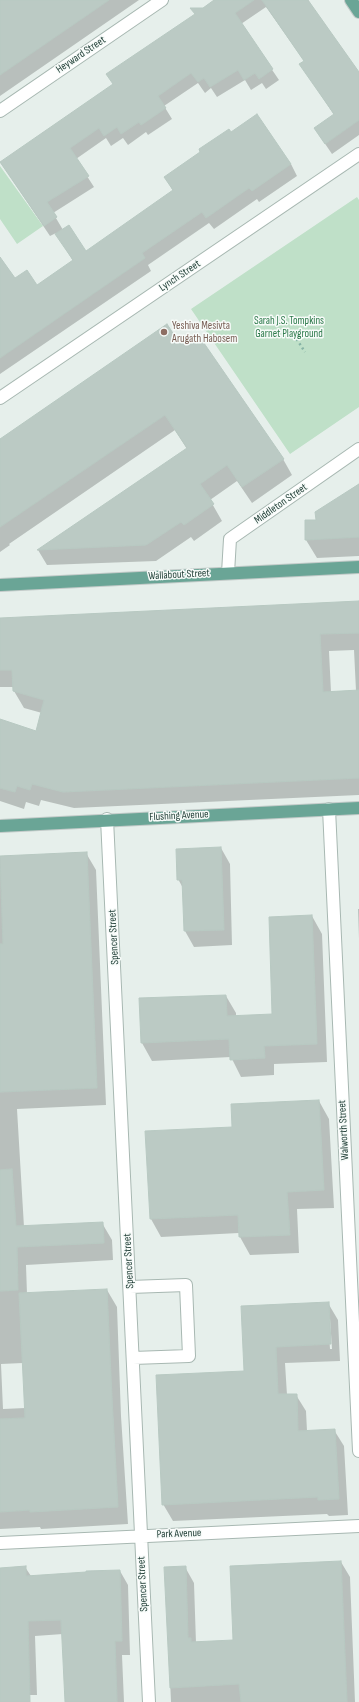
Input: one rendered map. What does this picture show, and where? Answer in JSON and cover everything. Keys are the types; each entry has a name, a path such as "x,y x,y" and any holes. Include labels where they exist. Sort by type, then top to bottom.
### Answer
{"main road":[{"path":"351,0 359,12"},
{"name":"Wallabout Street","path":"0,585 228,573 359,568"},
{"name":"Flushing Avenue","path":"0,826 359,808"}],"street":[{"name":"Heyward Street","path":"0,111 162,0"},
{"name":"Lynch Street","path":"0,398 359,154"},
{"name":"Middleton Street","path":"228,573 230,539 359,449"},
{"name":"Walworth Street","path":"329,809 359,1451"},
{"name":"Spencer Street","path":"107,820 149,1702"},
{"path":"130,1287 186,1285 189,1356 133,1358"},
{"name":"Park Avenue","path":"0,1543 359,1526"}],"path":[{"path":"294,335 306,352"}],"green space":[{"path":"0,166 43,226 17,244 0,219"},
{"name":"Sarah J.S. Tompkins Garnet Playground","path":"357,197 359,200 359,407 290,454 191,309"}],"building":[{"path":"0,0 109,0 0,75"},
{"path":"214,0 254,0 235,13 273,69 259,79 255,73 244,80 238,70 210,87 204,78 198,82 191,73 158,96 166,108 141,125 139,122 121,134 117,127 104,136 99,128 70,148 89,176 47,202 57,217 44,226 0,162 113,84 106,74 195,14 190,8 203,8"},
{"path":"262,0 308,0 359,72 359,120 325,144 314,128 334,114 299,64 304,61"},
{"path":"257,114 291,164 252,191 249,188 206,218 202,212 142,253 145,258 0,358 0,257 15,278 27,270 37,285 73,260 55,234 69,225 86,251 173,190 164,177 200,152 199,149 229,129 231,132"},
{"path":"167,324 180,344 197,333 284,459 242,487 227,465 200,484 214,504 184,525 181,522 146,545 37,550 187,448 165,415 0,527 0,439"},
{"path":"359,484 359,537 305,540 305,520 316,520 315,512"},
{"path":"359,601 359,633 320,634 323,692 359,690 359,778 63,792 32,784 30,790 17,786 15,792 0,788 0,719 36,731 44,700 13,691 12,670 0,670 0,618"},
{"path":"221,847 224,930 184,931 182,880 177,880 176,849"},
{"path":"87,852 97,1088 0,1092 0,944 3,944 0,856"},
{"path":"312,915 317,1044 264,1046 265,1058 230,1060 229,1039 141,1043 139,998 226,995 227,1016 272,1014 269,917"},
{"path":"319,1100 324,1190 287,1192 290,1235 239,1237 238,1215 150,1219 145,1131 232,1127 231,1104"},
{"path":"12,1169 16,1226 103,1222 104,1243 17,1247 18,1290 0,1291 0,1170"},
{"path":"107,1289 118,1507 30,1512 30,1510 0,1512 0,1419 25,1418 19,1293"},
{"path":"329,1302 331,1344 276,1347 278,1394 297,1394 298,1431 335,1429 339,1499 318,1500 318,1497 162,1505 156,1375 244,1371 241,1306"},
{"path":"341,1561 347,1702 241,1702 239,1684 170,1688 164,1567 186,1566 188,1638 191,1638 191,1642 233,1640 230,1566"},
{"path":"26,1566 26,1576 120,1570 122,1641 115,1641 117,1702 65,1702 61,1620 28,1621 30,1702 0,1702 0,1568"}],"place":[{"name":"Yeshiva Mesivta Arugath Habosem","path":"164,332"}]}
